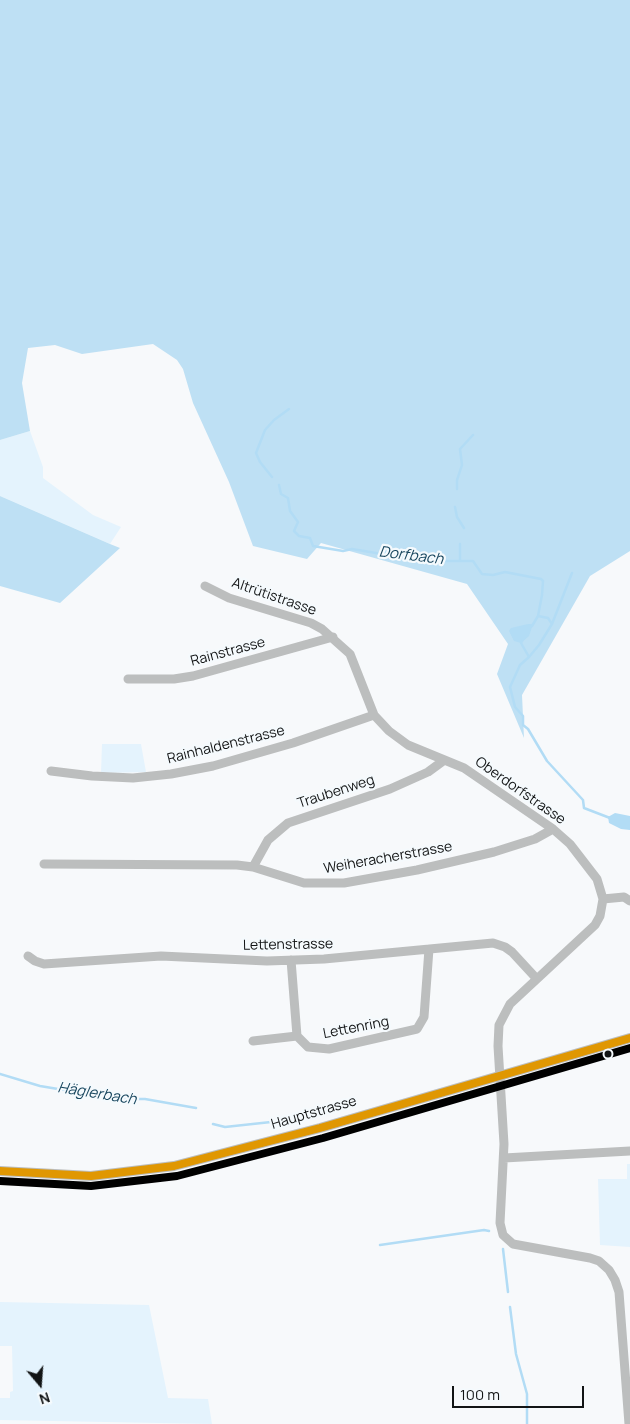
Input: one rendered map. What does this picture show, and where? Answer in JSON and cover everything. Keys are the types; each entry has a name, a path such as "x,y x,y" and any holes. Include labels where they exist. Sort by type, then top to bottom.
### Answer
{"street":[{"name":"Altrütistrasse","path":"205,586 248,605 311,623 333,637"},
{"name":"Rainstrasse","path":"128,679 174,679 193,676 333,637"},
{"name":"Oberdorfstrasse","path":"333,637 350,654 374,715 399,740 464,768 553,829 570,844 598,879 603,899"},
{"name":"Rainhaldenstrasse","path":"51,770 92,776 133,778 171,774 212,766 293,743 374,715"},
{"name":"Traubenweg","path":"253,867 268,840 288,823 390,789 428,772 444,761"},
{"name":"Weiheracherstrasse","path":"44,864 253,867 304,882 344,882 417,870 494,852 535,839 553,829"},
{"path":"628,896 603,899 600,916 595,925 510,1004 499,1025 504,1158 500,1229 507,1240 521,1247 599,1261 609,1270 619,1292 629,1424"},
{"name":"Lettenstrasse","path":"28,956 34,961 44,964 161,956 291,960 483,943 498,944 512,952 536,978"},
{"name":"Lettenring","path":"297,1036 308,1047 329,1049 417,1029 424,1016 429,949"},
{"path":"253,1040 297,1036 291,960"},
{"name":"Hauptstrasse","path":"0,1171 91,1176 174,1166 320,1128 630,1038"},
{"path":"504,1158 630,1151"}],"shaded area":[{"path":"0,0 630,0 630,551 590,576 522,695 524,738 497,674 508,644 467,584 321,543 307,559 253,546 229,482 193,403 183,369 177,360 153,344 82,354 55,345 28,348 22,383 30,431 0,440"},
{"path":"30,431 43,467 43,478 93,515 121,527 110,544 0,496 0,440"},
{"path":"0,496 120,548 60,603 0,586"},
{"path":"533,624 529,636 521,643 514,641 509,631 511,628"},
{"path":"102,744 141,744 146,772 101,773"},
{"path":"615,813 630,816 630,830 621,829 609,823 608,817"},
{"path":"627,1164 630,1164 630,1247 600,1245 598,1179 627,1179"},
{"path":"0,1302 149,1305 168,1398 208,1399 212,1424 0,1420 0,1398 10,1398 10,1392 13,1391 12,1346 0,1346"}],"waterway":[{"name":"Dorfbach","path":"272,477 260,462 256,453 265,430 274,420 289,409"},
{"path":"457,489 457,480 462,465 460,449 473,435"},
{"name":"Dorfbach","path":"279,485 281,494 288,498 290,511 298,522 294,531 299,536 310,538 313,546 343,551 352,549 400,557 410,556 419,561 473,561 482,574 493,575 505,572 541,579 543,581 542,595 538,616 532,626"},
{"path":"455,507 457,517 464,528"},
{"path":"460,544 460,561"},
{"path":"552,624 572,573"},
{"name":"Dorfbach","path":"529,657 552,624 548,618 538,616"},
{"name":"Dorfbach","path":"522,641 521,643 529,657 520,665 510,687 515,707 523,716 523,725 528,729 547,761 583,800 584,808 610,818"},
{"name":"Häglerbach","path":"0,1074 40,1086 126,1099 145,1099 196,1108"},
{"name":"Häglerbach","path":"213,1124 225,1127 271,1122"},
{"name":"Häglerbach","path":"380,1245 484,1230 489,1231"},
{"name":"Häglerbach","path":"503,1249 508,1292"},
{"name":"Häglerbach","path":"510,1307 516,1354 527,1394 527,1424"}],"transit line":[{"path":"0,1171 91,1176 174,1166 320,1128 630,1038"},
{"path":"0,1181 91,1186 177,1176 323,1138 630,1048"}]}
